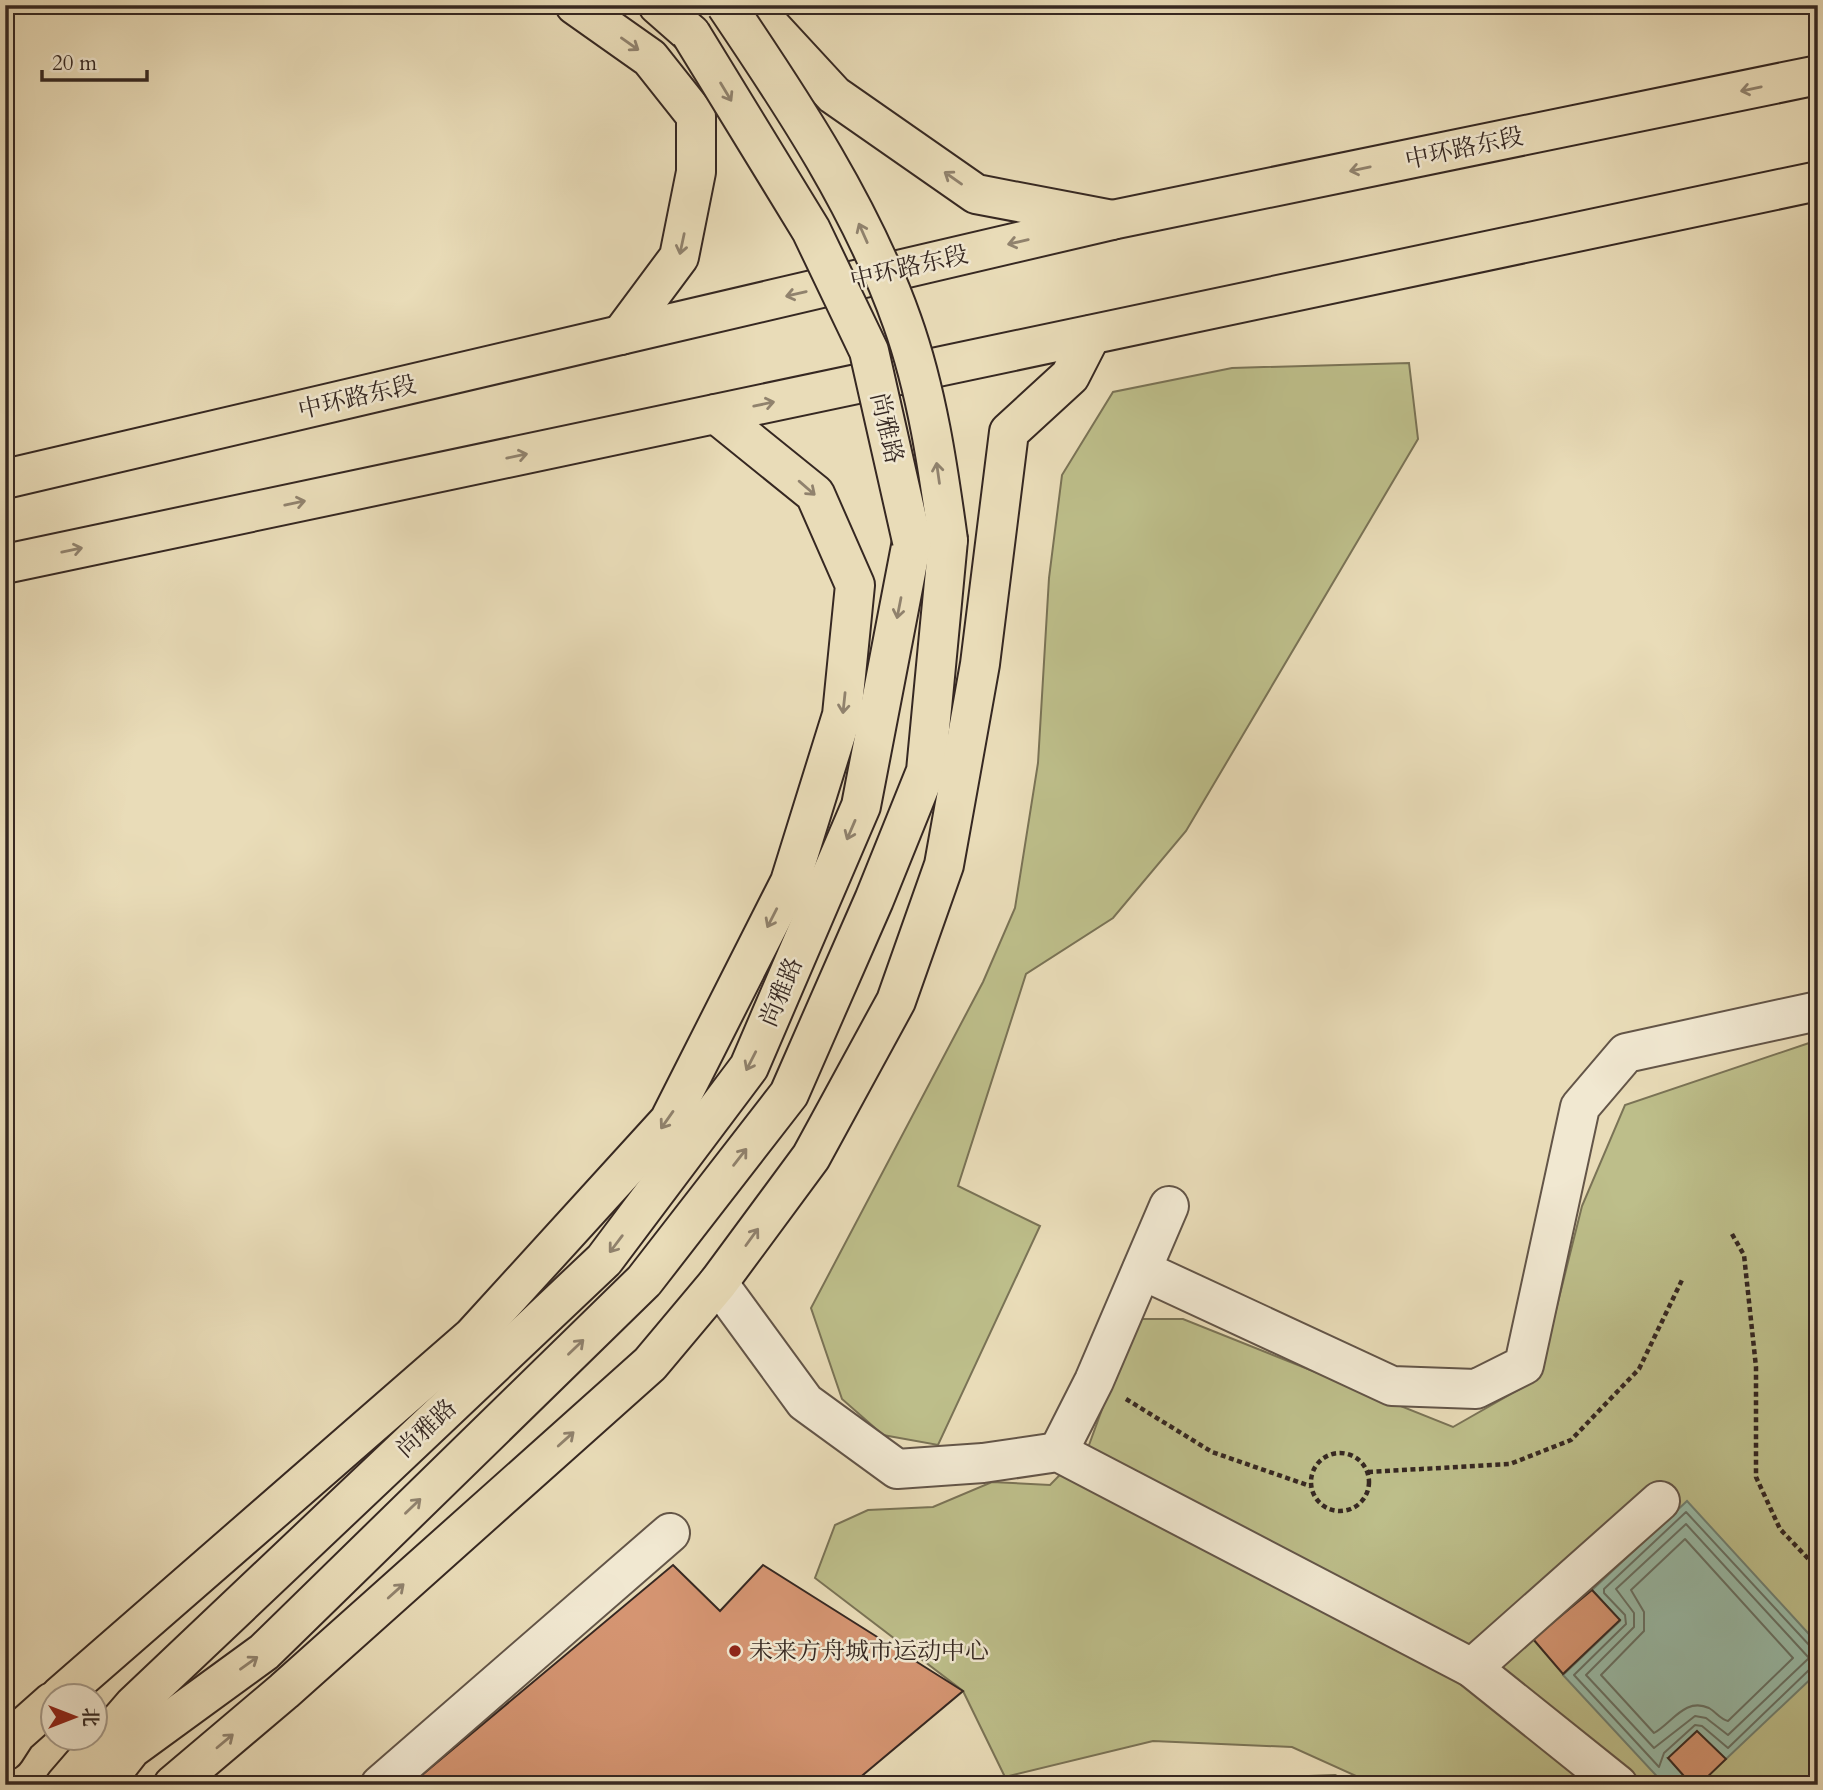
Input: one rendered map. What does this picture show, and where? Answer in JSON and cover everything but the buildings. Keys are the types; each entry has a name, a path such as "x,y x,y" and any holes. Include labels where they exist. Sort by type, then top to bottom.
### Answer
{"main road":[{"path":"575,5 650,58 696,116 696,172 679,257 621,335"},
{"name":"尚雅路","path":"65,1785 134,1705 604,1259 749,1067 861,806 930,541 869,351 811,230 691,34 658,5"},
{"name":"尚雅路","path":"103,1785 131,1749 264,1652 644,1281 789,1094 874,900 926,771 930,541 935,452 902,321 848,201 773,75 726,5"},
{"path":"751,5 834,94 976,194 1112,220"},
{"name":"中环路东段","path":"5,479 1112,220 1818,75"},
{"path":"5,564 1818,181"},
{"path":"173,1785 284,1691 650,1364 718,1283 811,1157 896,1001 944,865 980,664 1009,432 1070,376 1091,335"},
{"path":"76,1682 473,1336 668,1121 790,882 842,715 855,585 815,495 716,414"},
{"path":"5,1751 16,1734 38,1714"}],"street":[{"path":"1142,1270 1392,1386 1476,1389 1524,1365 1580,1107 1626,1053 1818,1011"},
{"path":"1058,1452 1094,1381 1169,1206"},
{"path":"718,1283 805,1402 897,1469 983,1463 1058,1452 1472,1668 1618,1785"},
{"path":"1472,1668 1660,1500"},
{"path":"380,1785 670,1533"}],"path":[{"path":"1731,1234 1744,1255 1756,1367 1756,1477 1780,1529 1818,1569"},
{"path":"1368,1472 1510,1464 1571,1440 1639,1369 1682,1280"},
{"path":"1094,1381 1168,1422 1212,1452 1310,1486"},
{"path":"1338,1453 1356,1457 1368,1472 1368,1492 1356,1507 1347,1511 1337,1512 1319,1504 1310,1486 1314,1467 1328,1455 1338,1453"}],"shaded area":[{"path":"1409,363 1418,439 1186,831 1113,918 1026,974 958,1186 1040,1226 938,1445 883,1435 842,1399 811,1308 983,982 1015,908 1038,763 1049,578 1062,475 1113,392 1232,368"},
{"path":"1818,1040 1818,1785 1376,1785 1292,1747 1153,1741 1005,1777 963,1691 815,1578 835,1525 868,1510 933,1507 992,1482 1050,1485 1089,1445 1135,1319 1183,1319 1453,1427 1539,1378 1582,1206 1625,1105"},
{"path":"1335,1775 1355,1785 1292,1785 1309,1776"}],"water":[{"path":"1687,1501 1818,1644 1818,1672 1726,1759 1668,1758 1692,1785 1665,1785 1563,1675 1620,1621 1592,1590"}],"place":[{"name":"未来方舟城市运动中心","path":"735,1651"}]}
